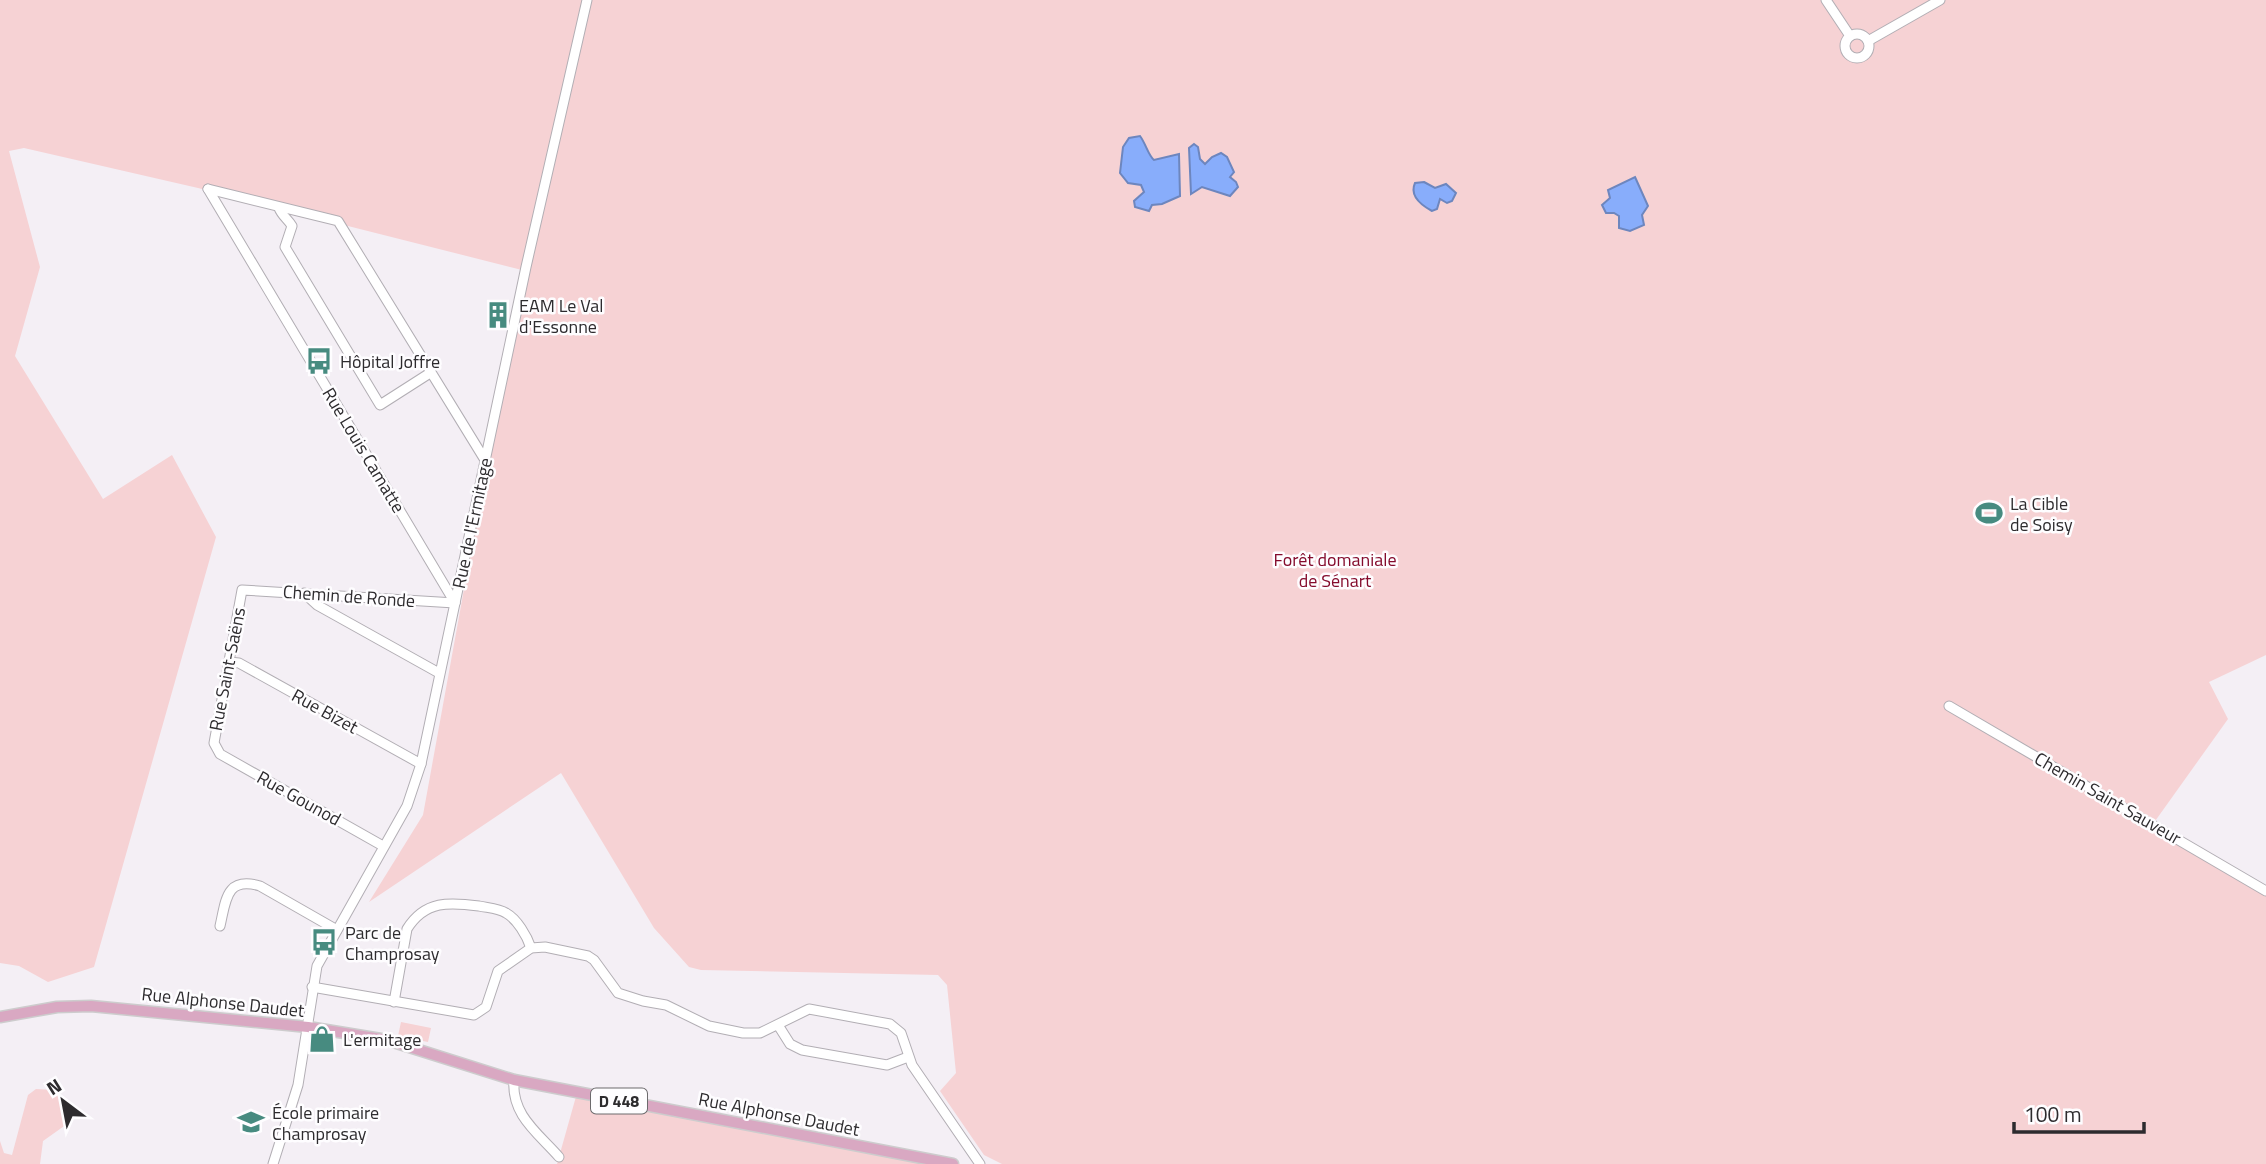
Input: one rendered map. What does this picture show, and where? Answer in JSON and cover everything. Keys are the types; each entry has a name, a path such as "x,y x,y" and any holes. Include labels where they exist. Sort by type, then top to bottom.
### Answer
{"main road":[{"name":"Rue Alphonse Daudet","path":"0,1017 57,1007 91,1006 307,1027 387,1040 514,1080 953,1164"}],"street":[{"name":"Rue de l'Ermitage","path":"273,1164 298,1085 317,966 407,806 421,764 540,203 587,0"},
{"path":"1826,0 1850,36"},
{"path":"1868,41 1940,0"},
{"path":"1861,34 1868,41 1866,54 1855,57 1846,50 1845,43 1850,36 1861,34"},
{"name":"Rue Louis Camatte","path":"279,208 208,189 455,603"},
{"path":"279,208 292,226 285,247 380,405 430,373"},
{"path":"279,208 338,221 485,460"},
{"name":"Chemin de Ronde","path":"242,590 455,603"},
{"name":"Rue Saint-Saëns","path":"215,749 242,590"},
{"path":"304,593 317,605 439,673"},
{"name":"Rue Bizet","path":"229,662 239,663 421,764"},
{"name":"Chemin Saint Sauveur","path":"1950,706 2266,891"},
{"name":"Rue Gounod","path":"215,749 383,846"},
{"path":"220,926 227,895 231,889 248,882 260,886 337,930"},
{"path":"394,1002 407,929 412,922 442,903 451,902 505,912 528,939 531,948"},
{"path":"312,987 474,1015 485,1007 498,971 531,948 545,947 588,956 594,960 618,993 666,1005 700,1023 750,1034 760,1033 809,1009 890,1024 901,1033 908,1058 980,1164"},
{"path":"778,1025 790,1044 802,1049 887,1065 908,1058"},
{"path":"514,1080 513,1092 517,1108 559,1157"}],"green space":[{"name":"Forêt domaniale de Sénart","path":"0,0 2266,0 2266,655 2209,682 2228,719 2153,824 2266,893 2266,1164 1002,1164 984,1155 940,1091 956,1073 947,985 938,975 701,970 689,967 654,928 561,773 369,902 423,815 522,270 198,188 24,148 9,151 40,267 15,356 103,499 172,455 216,537 94,967 48,982 19,966 0,963"},
{"path":"401,1022 431,1028 428,1042 398,1036"},
{"path":"36,1089 55,1090 59,1094 67,1109 67,1124 43,1141 40,1164 0,1164 0,1141 4,1153 12,1155 28,1095"},
{"path":"577,1093 953,1164 557,1164"}],"water":[{"path":"1140,136 1154,160 1179,154 1180,196 1162,204 1152,205 1149,211 1135,207 1134,201 1144,192 1141,185 1128,183 1120,173 1123,147 1129,138"},
{"path":"1194,144 1205,164 1221,153 1227,157 1234,172 1230,177 1238,187 1230,196 1202,187 1191,194 1189,148"},
{"path":"1635,177 1648,206 1642,215 1644,225 1630,231 1619,228 1619,216 1606,213 1602,205 1610,198 1608,190"},
{"path":"1424,182 1435,188 1446,184 1456,193 1452,201 1447,203 1440,199 1437,209 1432,211 1420,203 1414,188 1415,183"}],"place":[{"name":"EAM Le Val d'Essonne","path":"498,315"},
{"name":"Hôpital Joffre","path":"319,361"},
{"name":"La Cible de Soisy","path":"1989,513"},
{"name":"Parc de Champrosay","path":"324,942"},
{"name":"L'ermitage","path":"322,1039"},
{"name":"École primaire Champrosay","path":"251,1122"}]}
